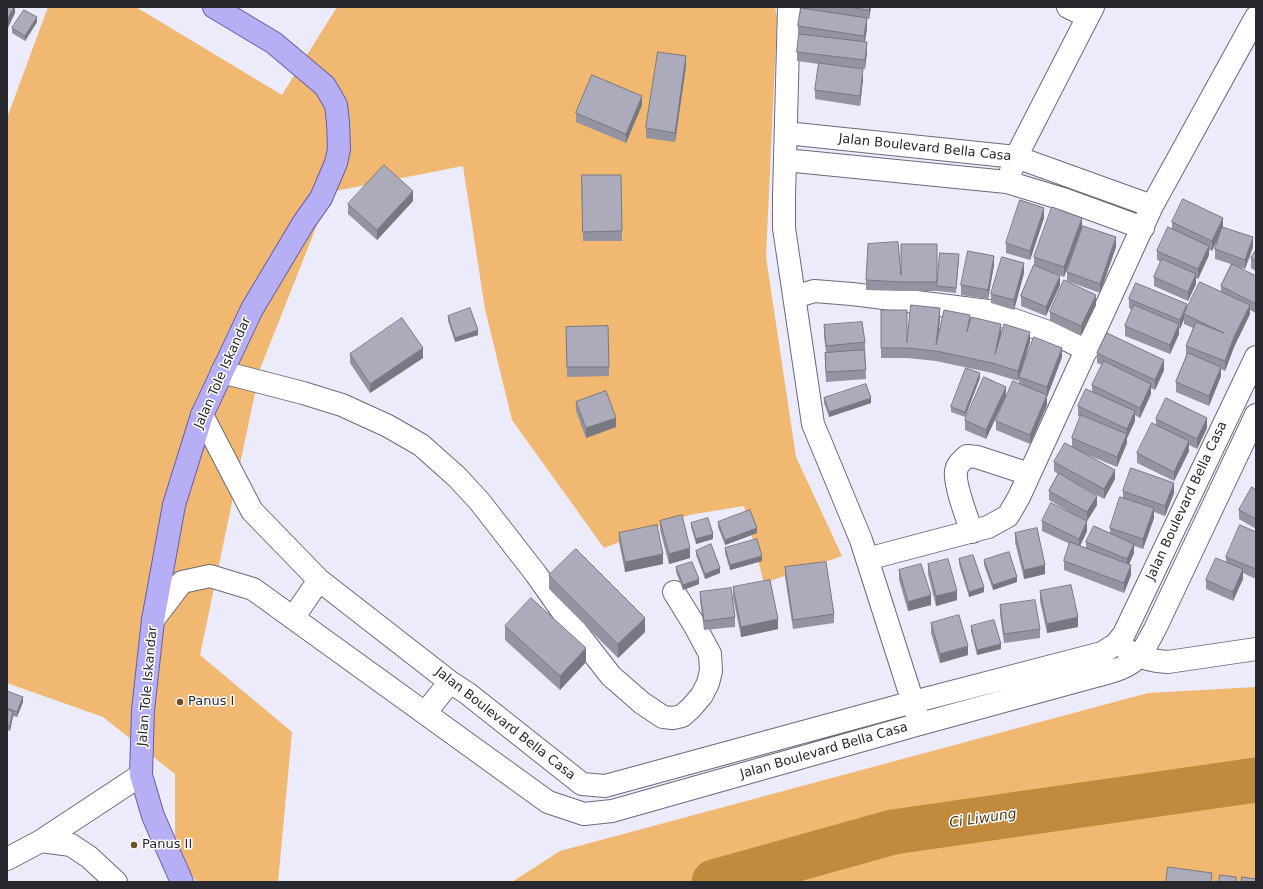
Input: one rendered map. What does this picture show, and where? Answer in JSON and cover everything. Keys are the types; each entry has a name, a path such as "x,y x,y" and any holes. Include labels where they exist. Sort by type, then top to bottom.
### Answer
{"main road":[{"name":"Jalan Tole Iskandar","path":"182,882 153,816 141,775 143,710 154,620 174,505 202,415 252,309 304,222 321,198 336,163 339,149 336,106 325,86 274,43 214,7"}],"street":[{"name":"Jalan Boulevard Bella Casa","path":"789,7 784,228 813,424 861,540 920,724"},
{"path":"1007,182 1016,157 1090,12 1068,7"},
{"path":"867,560 972,532 988,527 1008,516 1019,497 1028,474 1087,350 1152,206 1256,17"},
{"name":"Jalan Boulevard Bella Casa","path":"786,133 1016,157 1152,206"},
{"path":"785,160 1007,182 1066,200 1143,228"},
{"path":"795,297 814,291 852,294 988,312 1057,335 1087,350"},
{"name":"Jalan Boulevard Bella Casa","path":"202,415 252,511 319,580 450,682 467,693 582,784 605,786 912,702 1094,656 1116,644 1124,634 1131,621 1256,357"},
{"path":"222,372 342,405 388,426 420,444 457,477 480,502 536,574 579,635 611,676 642,703 662,717 673,718 682,716 691,708 702,694 708,683 711,671 710,654 696,626 674,592"},
{"name":"Jalan Boulevard Bella Casa","path":"154,620 182,582 210,576 253,589 548,802 584,814 612,811 1117,670 1138,657 1155,629 1256,415"},
{"path":"972,532 958,491 956,472 959,463 967,456 977,457 1028,474"},
{"path":"293,618 319,580"},
{"path":"1116,644 1138,657 1153,661 1168,662 1256,649"},
{"path":"425,713 450,682"},
{"path":"7,860 41,841 141,775"},
{"path":"605,786 612,811"},
{"path":"41,841 71,845 89,857 116,882"}],"shaded area":[{"path":"48,7 136,7 282,95 337,7 775,7 777,19 766,257 796,457 842,556 764,583 744,506 689,515 604,548 512,420 485,309 463,166 330,192 260,369 200,655 292,732 278,882 197,882 175,853 175,774 103,717 7,683 7,118"},
{"path":"1256,687 1256,881 512,882 560,851 1148,693"}],"building":[{"path":"7,7 14,7 7,20"},
{"path":"850,7 870,7 869,10"},
{"path":"801,8 867,18 864,36 798,26"},
{"path":"24,10 37,17 25,36 12,28"},
{"path":"799,34 867,42 865,60 797,52"},
{"path":"658,52 686,56 675,133 646,128"},
{"path":"819,63 863,69 860,96 815,90"},
{"path":"592,75 642,96 626,134 576,113"},
{"path":"384,165 413,191 377,230 348,204"},
{"path":"582,175 621,175 622,231 583,232"},
{"path":"1183,199 1223,218 1212,241 1172,222"},
{"path":"1020,200 1044,208 1030,251 1006,243"},
{"path":"1052,207 1082,218 1064,267 1034,257"},
{"path":"1083,226 1116,237 1100,284 1067,272"},
{"path":"1168,227 1209,246 1198,269 1157,251"},
{"path":"1222,227 1253,237 1245,260 1215,249"},
{"path":"898,242 901,275 901,244 937,244 937,282 866,280 868,244"},
{"path":"1256,250 1256,261 1251,258"},
{"path":"968,251 994,256 988,290 961,285"},
{"path":"940,253 959,254 956,288 937,286"},
{"path":"1002,257 1024,263 1014,300 991,294"},
{"path":"1162,259 1196,274 1188,292 1154,277"},
{"path":"1232,264 1256,276 1256,304 1221,286"},
{"path":"1034,265 1060,276 1046,307 1021,296"},
{"path":"1064,280 1096,295 1081,326 1050,312"},
{"path":"1200,282 1250,305 1234,337 1225,361 1186,346 1196,322 1224,333 1184,314"},
{"path":"1136,283 1187,304 1180,320 1129,299"},
{"path":"911,305 940,308 936,345 944,310 970,315 967,332 971,317 1001,324 995,354 1004,324 1030,332 1018,371 992,363 936,351 907,348 881,348 881,310 907,310 907,342"},
{"path":"1134,305 1179,324 1170,345 1125,326"},
{"path":"470,308 478,330 455,338 448,316"},
{"path":"402,318 423,348 370,384 350,354"},
{"path":"862,322 865,342 826,346 824,325"},
{"path":"608,326 609,367 567,367 566,327"},
{"path":"1107,333 1164,360 1155,380 1097,353"},
{"path":"1034,337 1062,348 1047,387 1019,377"},
{"path":"864,350 866,370 826,372 825,353"},
{"path":"1188,353 1221,367 1209,396 1176,382"},
{"path":"1104,361 1151,384 1140,408 1092,385"},
{"path":"966,368 980,373 965,412 951,407"},
{"path":"984,377 1006,387 986,430 965,420"},
{"path":"1013,381 1047,395 1030,435 996,421"},
{"path":"866,384 871,398 829,412 824,398"},
{"path":"1086,389 1135,411 1127,429 1078,406"},
{"path":"606,391 616,418 586,428 576,402"},
{"path":"1166,398 1207,418 1197,439 1156,419"},
{"path":"1081,415 1127,434 1117,457 1072,438"},
{"path":"1152,423 1189,441 1174,472 1137,453"},
{"path":"1065,443 1115,470 1104,489 1054,462"},
{"path":"1131,468 1174,483 1165,506 1123,491"},
{"path":"1059,473 1097,496 1087,512 1049,491"},
{"path":"1252,487 1256,490 1256,519 1239,510"},
{"path":"1120,497 1154,508 1143,539 1110,528"},
{"path":"1051,503 1087,521 1079,539 1042,521"},
{"path":"750,510 757,528 725,540 718,522"},
{"path":"682,515 690,548 669,554 660,521"},
{"path":"708,518 713,534 696,539 691,523"},
{"path":"657,525 663,554 625,562 619,533"},
{"path":"1240,525 1256,532 1256,569 1226,557"},
{"path":"1094,526 1134,544 1127,559 1086,542"},
{"path":"1037,528 1045,565 1024,570 1015,533"},
{"path":"757,539 762,556 730,565 725,548"},
{"path":"1070,542 1131,565 1124,583 1064,561"},
{"path":"711,544 720,568 705,574 696,551"},
{"path":"576,549 645,618 618,644 549,575"},
{"path":"1009,552 1017,577 993,585 984,560"},
{"path":"973,555 984,587 969,592 959,559"},
{"path":"1216,558 1243,569 1233,592 1206,580"},
{"path":"948,559 957,591 936,596 928,564"},
{"path":"692,562 699,579 683,585 676,567"},
{"path":"826,562 834,614 793,620 785,567"},
{"path":"921,564 931,595 908,602 899,570"},
{"path":"770,580 778,619 741,627 733,587"},
{"path":"1071,585 1078,617 1047,624 1040,591"},
{"path":"731,588 735,617 704,621 700,592"},
{"path":"531,598 586,648 560,676 505,626"},
{"path":"1035,600 1040,629 1004,634 1000,605"},
{"path":"959,615 968,646 940,654 931,623"},
{"path":"994,620 1001,644 977,650 971,626"},
{"path":"7,691 23,697 17,712 7,708"},
{"path":"7,710 13,711 10,726 7,725"},
{"path":"1168,867 1212,873 1211,882 1166,882"},
{"path":"1220,875 1236,877 1236,882 1219,882"},
{"path":"1242,877 1256,879 1256,882 1242,882"}],"waterway":[{"name":"Ci Liwung","path":"714,882 893,832 1256,780"}],"place":[{"name":"Panus I","path":"180,702"},
{"name":"Panus II","path":"134,845"}]}
